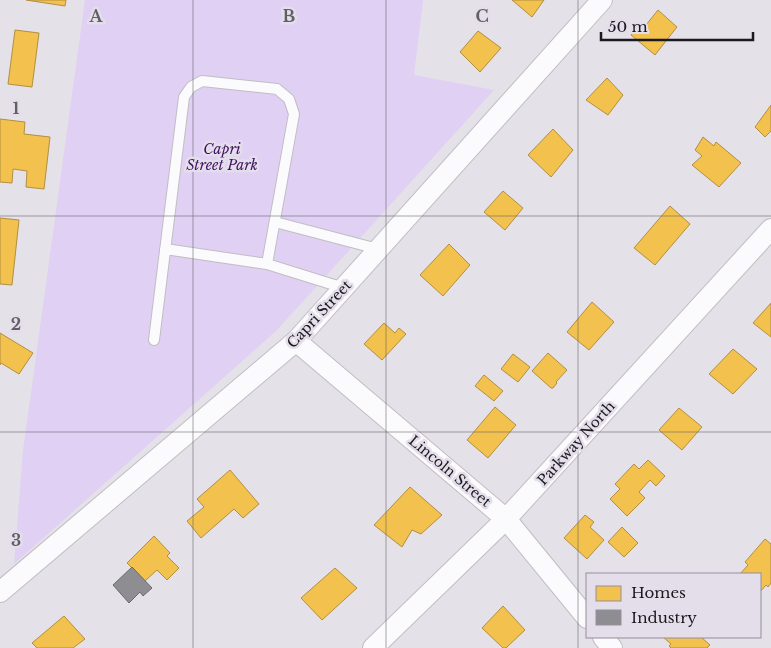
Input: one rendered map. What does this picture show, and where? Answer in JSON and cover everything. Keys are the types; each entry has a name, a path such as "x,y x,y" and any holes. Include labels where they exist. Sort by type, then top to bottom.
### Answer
{"street":[{"name":"Capri Street","path":"0,592 296,341 602,0"},
{"name":"Parkway North","path":"373,648 506,519 771,229"},
{"name":"Lincoln Street","path":"296,341 506,519 586,617"},
{"path":"604,638 612,648"}],"lane":[{"path":"154,340 184,98 191,87 202,81 276,88 289,99 294,114 267,264"},
{"path":"275,222 378,249"},
{"path":"165,249 267,264 344,288"}],"green space":[{"name":"Capri Street Park","path":"85,0 423,0 414,75 494,90 277,330 14,564 23,451"}],"building: Homes":[{"path":"26,0 66,0 65,6"},
{"path":"512,0 544,0 532,17"},
{"path":"658,10 677,27 655,55 631,35 638,26 642,30"},
{"path":"15,30 39,33 32,87 8,84"},
{"path":"478,31 501,48 480,72 460,52"},
{"path":"607,78 623,95 608,115 586,100"},
{"path":"771,105 771,131 765,137 755,127"},
{"path":"0,119 25,122 24,134 50,137 44,189 26,187 27,171 13,169 12,183 0,182"},
{"path":"553,129 573,150 551,177 528,155"},
{"path":"703,137 714,146 716,142 741,163 719,187 692,165 702,156 695,150"},
{"path":"503,191 523,208 505,230 484,212"},
{"path":"670,206 690,224 655,265 634,248"},
{"path":"0,218 19,220 12,285 0,284"},
{"path":"449,244 470,265 443,296 420,275"},
{"path":"592,302 614,322 589,350 567,332"},
{"path":"771,303 771,337 753,323"},
{"path":"384,323 395,333 399,328 406,334 382,360 364,344"},
{"path":"0,333 33,353 19,374 1,363 0,365"},
{"path":"733,349 757,369 733,394 709,374"},
{"path":"548,353 567,370 553,388 532,371"},
{"path":"513,354 530,367 518,382 501,369"},
{"path":"484,375 503,391 494,401 475,386"},
{"path":"495,407 516,425 488,458 467,440"},
{"path":"679,408 702,427 682,450 659,430"},
{"path":"648,460 665,476 656,486 650,480 639,492 645,498 627,516 610,499 620,489 615,484 634,464 639,469"},
{"path":"230,470 259,504 243,518 234,509 201,538 187,521 204,507 197,499"},
{"path":"410,487 442,515 421,534 412,530 402,547 374,525"},
{"path":"585,515 594,522 590,527 604,540 587,559 564,538"},
{"path":"622,527 638,543 624,557 608,542"},
{"path":"154,536 170,553 167,556 179,568 167,580 157,570 145,581 127,563"},
{"path":"765,539 771,544 771,583 768,587 766,585 761,591 761,573 741,573 748,565 745,562"},
{"path":"335,568 357,588 322,620 301,598"},
{"path":"503,606 525,630 506,648 503,648 482,628"},
{"path":"64,616 85,639 73,648 37,648 32,643"},
{"path":"664,638 702,638 710,645 707,648 671,648 669,646 671,644"}],"building: Industry":[{"path":"132,567 152,588 143,596 140,592 129,603 113,585"}]}
